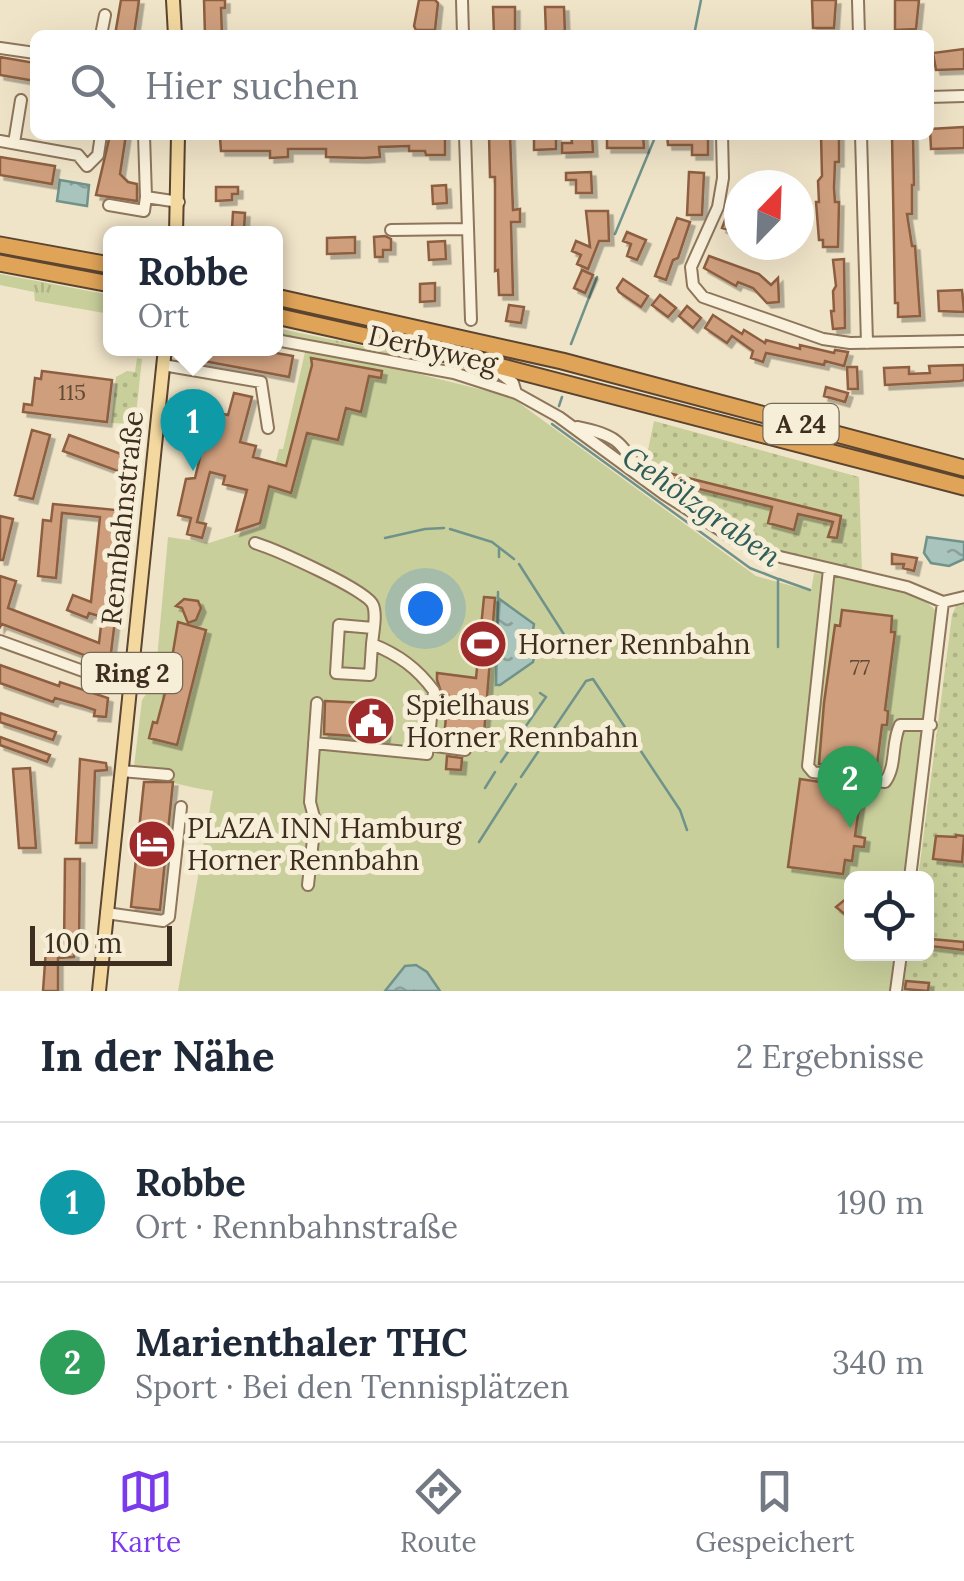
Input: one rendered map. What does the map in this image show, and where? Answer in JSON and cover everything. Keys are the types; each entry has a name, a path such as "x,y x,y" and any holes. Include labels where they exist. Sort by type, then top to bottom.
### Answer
{"highway":[{"path":"0,245 103,265"},
{"path":"0,263 103,283"},
{"name":"A 24","path":"283,298 562,361 964,468"},
{"name":"A 24","path":"283,318 486,363 964,487"}],"main road":[{"path":"174,0 175,30"},
{"path":"177,226 178,140"},
{"name":"Rennbahnstraße","path":"98,991 164,356"}],"street":[{"path":"462,0 463,30"},
{"path":"858,0 859,30"},
{"path":"102,30 105,14"},
{"path":"0,48 30,52"},
{"path":"934,97 964,96"},
{"path":"14,143 21,100"},
{"path":"0,141 78,155 87,166 98,155 100,140"},
{"path":"109,205 144,211 144,140"},
{"path":"466,140 471,320"},
{"path":"722,140 723,178 718,207 691,267 692,285 697,292 727,308 811,336 868,343 964,341"},
{"path":"862,140 868,343"},
{"path":"146,197 179,202"},
{"path":"391,230 468,229"},
{"name":"Derbyweg","path":"283,341 454,372 516,393 571,426 739,542 776,556 907,587 944,602"},
{"path":"486,363 513,383 516,393"},
{"path":"163,365 261,382 268,428"},
{"path":"255,543 307,563 366,594 374,606 373,628 370,675 336,673 339,625 373,628"},
{"path":"829,570 808,766 813,772 831,776 885,782 890,776 895,734 900,724 930,725"},
{"path":"911,871 944,602 964,597"},
{"path":"0,641 130,688"},
{"path":"314,743 428,754 434,692 420,673 394,653 372,644"},
{"path":"308,885 315,821 310,802 317,703"},
{"path":"428,745 466,750"},
{"path":"121,770 168,774"},
{"path":"106,912 163,921 169,918 181,807"},
{"path":"896,991 899,961"}],"green space":[{"path":"0,274 103,294 103,313 35,301 34,292 0,285"},
{"path":"283,329 435,361 436,366 283,337"},
{"name":"Horner Rennbahn","path":"305,352 399,369 511,397 756,576 811,591 814,573 899,590 928,604 938,613 906,871 844,871 844,961 895,961 891,991 178,991 213,791 133,775 142,700 155,681 168,537 209,543 259,527 279,449 283,449"},
{"path":"137,358 142,359 135,424 111,423 116,377 127,371 135,372"},
{"path":"654,421 859,477 862,573 777,553 733,535 643,474"},
{"path":"964,605 964,991 903,991 907,961 934,961 934,871 919,871 956,606"}],"water":[{"path":"60,180 89,185 87,206 57,201"},
{"path":"927,537 964,542 964,559 949,566 931,563 924,553"},
{"path":"498,598 534,624 532,637 538,639 533,662 496,685"},
{"path":"416,965 427,972 440,991 385,991 405,966"}],"building":[{"path":"121,0 139,0 135,30 116,30"},
{"path":"204,0 225,0 225,8 221,8 222,30 205,30"},
{"path":"419,0 438,3 435,30 416,30"},
{"path":"812,0 836,0 834,28 813,28"},
{"path":"895,0 919,0 916,29 895,30"},
{"path":"493,7 515,7 515,30 494,30"},
{"path":"545,7 564,7 565,30 546,30"},
{"path":"964,49 964,69 936,70 934,53"},
{"path":"0,57 30,62 30,80 0,75"},
{"path":"964,127 964,148 931,149 934,129"},
{"path":"109,140 125,140 120,174 137,184 137,201 96,195"},
{"path":"220,140 445,140 445,155 409,151 409,146 379,147 380,157 363,158 326,157 326,149 288,149 288,157 270,158 270,151 221,151"},
{"path":"489,140 510,140 513,210 520,209 520,222 511,222 513,295 499,295 498,270 495,271 495,177 490,177"},
{"path":"534,140 556,140 556,149 534,150"},
{"path":"572,140 592,140 593,152 562,153 562,143"},
{"path":"607,140 643,140 644,148 607,148"},
{"path":"668,140 708,140 708,155 692,155 692,145 668,145"},
{"path":"821,140 839,140 834,188 835,202 839,202 838,247 823,247 823,240 819,240 816,202 822,176"},
{"path":"892,140 913,140 912,214 907,214 915,246 920,316 898,317"},
{"path":"0,157 55,166 52,184 0,175"},
{"path":"591,172 592,193 576,193 576,180 566,180 566,173"},
{"path":"689,172 704,173 702,215 687,215"},
{"path":"446,185 447,203 433,204 432,186"},
{"path":"216,187 238,187 238,194 232,194 232,200 216,201"},
{"path":"586,211 608,211 609,241 599,241 588,269 577,264 581,255 572,251 576,241 590,247"},
{"path":"233,212 245,213 244,226 232,226"},
{"path":"677,218 690,222 666,280 655,276"},
{"path":"627,232 646,240 637,260 627,256 631,244 623,241"},
{"path":"355,237 355,253 327,254 327,238"},
{"path":"374,237 391,239 391,250 383,250 383,257 375,257"},
{"path":"445,241 446,259 429,260 428,242"},
{"path":"709,256 759,274 771,285 778,278 779,302 767,303 753,288 738,282 736,286 704,268"},
{"path":"844,259 845,328 833,329 833,260"},
{"path":"582,270 593,275 585,293 574,288"},
{"path":"623,279 648,296 641,307 619,292 617,288"},
{"path":"435,283 435,301 420,302 420,284"},
{"path":"962,290 964,312 939,311 938,291"},
{"path":"660,295 676,308 668,317 652,305"},
{"path":"509,305 524,307 521,323 506,321"},
{"path":"687,306 701,318 693,328 679,316"},
{"path":"713,315 765,343 766,340 800,349 800,345 834,353 848,352 844,366 766,353 763,362 751,358 753,351 732,336 727,343 705,328"},
{"path":"194,356 293,356 289,377 193,359"},
{"path":"311,358 382,371 381,378 369,376 361,412 346,408 338,440 307,433 291,493 269,486 260,523 236,531 247,490 223,484 225,476 210,472 197,522 206,524 202,538 187,534 191,518 178,515 186,479 195,478 203,445 195,443 200,424 206,426 210,411 228,415 234,393 252,397 240,442 256,446 253,457 286,466"},
{"path":"964,365 964,380 885,385 884,368 909,367 909,374 930,373 929,366"},
{"path":"847,367 857,367 858,389 848,389"},
{"path":"42,371 112,380 107,422 23,412 24,404 32,405 35,378 41,379"},
{"path":"826,387 848,393 845,402 824,396"},
{"path":"32,430 50,435 33,499 15,495"},
{"path":"69,435 132,458 126,474 63,451"},
{"path":"672,474 841,516 837,538 828,537 833,522 798,514 794,530 768,523 772,507 671,482"},
{"path":"53,504 127,511 117,542 112,592 118,596 110,661 105,663 2,624 0,627 0,576 16,581 8,608 99,643 102,617 89,613 87,618 67,610 73,595 91,602 100,517 62,513 56,578 38,576 43,520 51,521"},
{"path":"0,516 13,519 3,560 0,560"},
{"path":"892,554 917,558 914,571 903,568 904,564 892,564"},
{"path":"484,597 495,598 483,746 444,738 448,695 442,695 437,673 476,678"},
{"path":"184,599 198,601 201,608 196,620 188,623 182,608 176,606"},
{"path":"842,610 892,616 891,632 895,632 885,710 887,725 882,725 876,772 819,764 835,625 840,626"},
{"path":"178,622 206,630 177,745 149,738 165,693 159,692 165,669 170,670"},
{"path":"0,665 108,698 106,717 94,716 95,710 83,706 55,698 53,702 0,683"},
{"path":"325,701 387,704 385,738 324,734"},
{"path":"0,713 56,732 53,740 0,722"},
{"path":"0,737 50,755 47,762 0,745"},
{"path":"447,756 462,758 461,770 446,769"},
{"path":"80,759 106,763 107,770 95,771 92,843 76,843"},
{"path":"30,768 36,848 19,848 13,769"},
{"path":"800,779 862,788 855,836 865,838 864,847 854,846 852,861 845,860 843,874 788,867"},
{"name":"PLAZA INN Hamburg Horner Rennbahn","path":"144,782 173,782 160,910 131,907"},
{"path":"936,836 964,836 962,862 933,859"},
{"path":"65,859 80,859 79,944 74,944 74,957 58,958 58,991 43,991 46,949 64,949"},
{"path":"934,939 964,942 964,950 934,946"},
{"path":"906,981 929,983 928,991 905,989"}],"waterway":[{"name":"Gehölzgraben","path":"695,30 701,0"},
{"name":"Gehölzgraben","path":"615,234 654,140"},
{"name":"Gehölzgraben","path":"571,344 597,277"},
{"name":"Gehölzgraben","path":"559,406 562,397"},
{"name":"Gehölzgraben","path":"552,424 750,568 778,579 778,647"},
{"path":"385,538 444,528"},
{"path":"450,529 492,542 514,559"},
{"path":"499,548 499,557"},
{"path":"519,564 572,647"},
{"path":"779,579 810,590"},
{"path":"498,592 498,598"},
{"path":"521,777 586,681 593,679 680,810 687,830"},
{"path":"501,762 546,697 540,693"},
{"path":"485,788 495,772"},
{"path":"479,842 516,784"}],"place":[{"name":"Robbe","path":"193,471"},
{"name":"Horner Rennbahn","path":"483,644"},
{"name":"Spielhaus Horner Rennbahn","path":"371,721"},
{"name":"Marienthaler THC","path":"850,828"},
{"name":"PLAZA INN Hamburg Horner Rennbahn","path":"152,844"}]}
